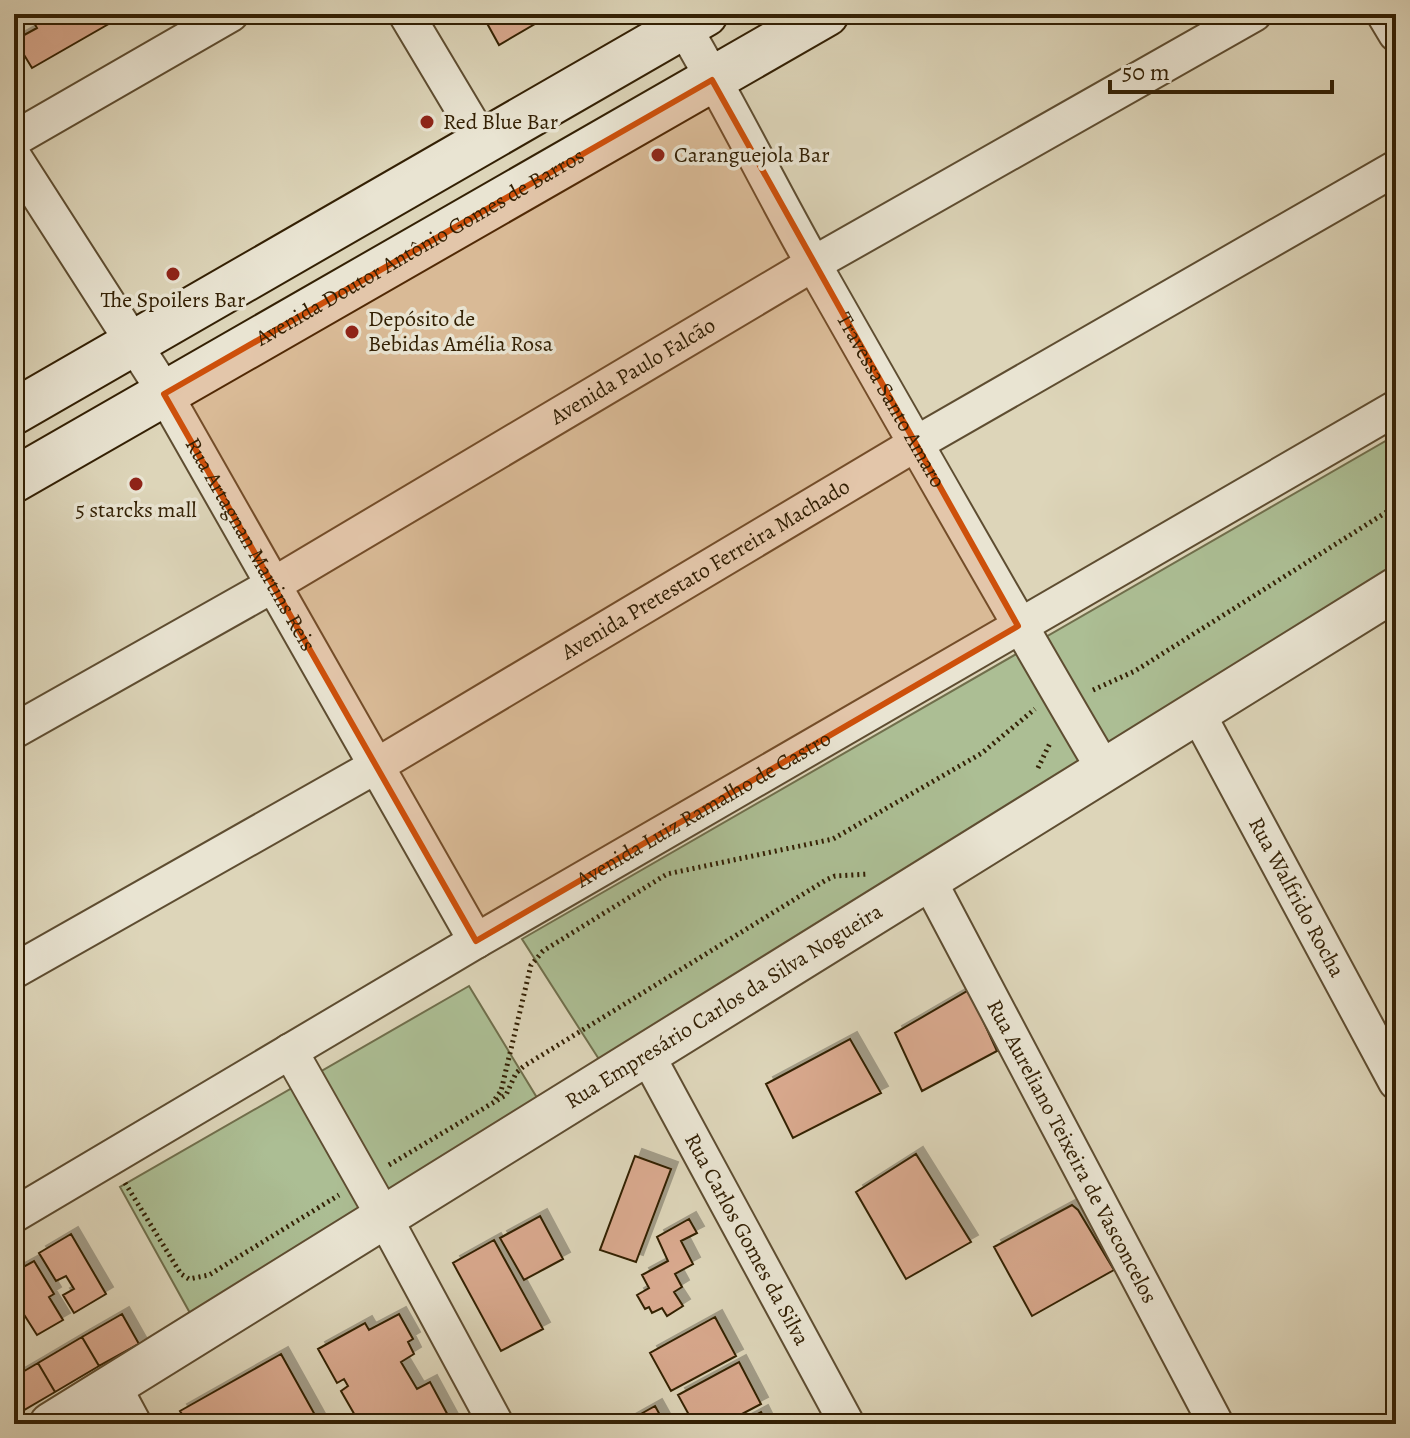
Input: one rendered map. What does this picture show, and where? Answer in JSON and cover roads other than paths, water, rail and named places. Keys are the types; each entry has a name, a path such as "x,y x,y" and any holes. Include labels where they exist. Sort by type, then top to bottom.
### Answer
{"main road":[{"name":"Avenida Doutor Antônio Gomes de Barros","path":"14,480 826,14"},
{"path":"14,412 483,143 688,18"}],"street":[{"path":"14,139 231,14"},
{"path":"406,14 483,143"},
{"name":"Avenida Paulo Falcão","path":"14,731 273,585 813,264 1254,14"},
{"path":"1384,14 1396,34"},
{"name":"Travessa Santo Amaro","path":"688,18 712,80 813,264 1018,626 1105,771"},
{"name":"Rua Artagnan Martins Reis","path":"14,157 135,343 476,941"},
{"name":"Avenida Pretestato Ferreira Machado","path":"14,971 376,766 917,443 1396,168"},
{"name":"Avenida Luiz Ramalho de Castro","path":"14,1215 476,941 1396,408"},
{"name":"Rua Empresário Carlos da Silva Nogueira","path":"51,1424 113,1385 373,1198 646,1053 1396,589"},
{"name":"Rua Walfrido Rocha","path":"1198,714 1396,1082"},
{"name":"Rua Aureliano Teixeira de Vasconcelos","path":"928,879 1216,1424"},
{"path":"290,1051 496,1424"},
{"name":"Rua Carlos Gomes da Silva","path":"646,1053 847,1424"},
{"path":"113,1385 134,1424"}],"place":[{"name":"Red Blue Bar","path":"427,122"},
{"name":"Caranguejola Bar","path":"658,155"},
{"name":"The Spoilers Bar","path":"173,274"},
{"name":"Depósito de Bebidas Amélia Rosa","path":"352,332"},
{"name":"5 starcks mall","path":"136,484"}]}
